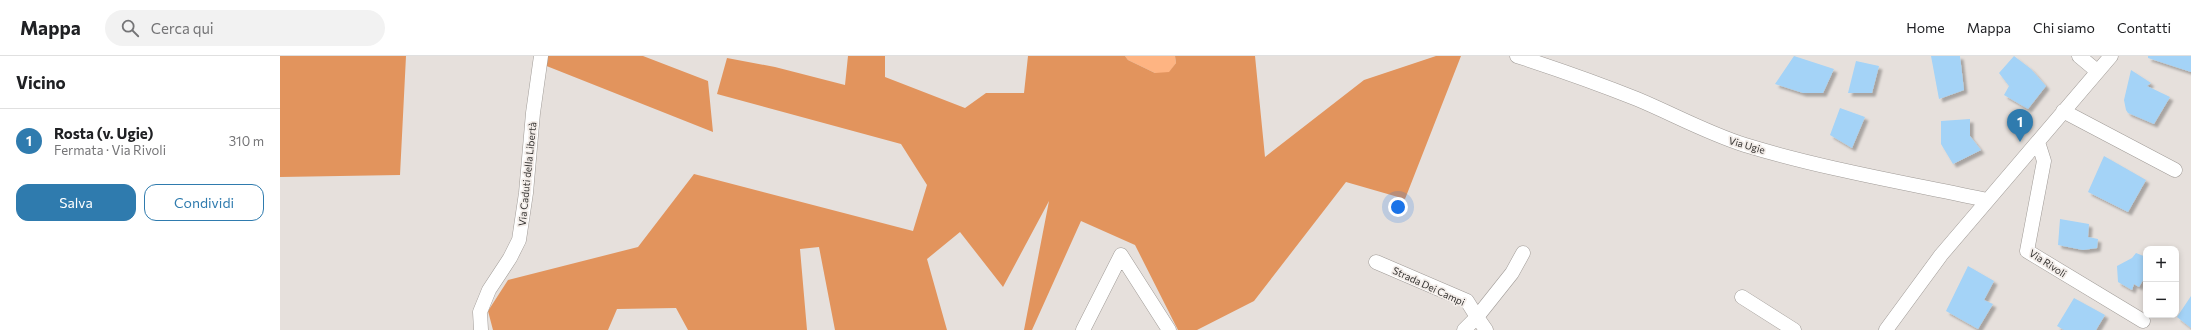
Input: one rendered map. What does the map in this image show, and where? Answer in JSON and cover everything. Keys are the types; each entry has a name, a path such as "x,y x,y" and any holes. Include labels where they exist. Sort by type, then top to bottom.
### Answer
{"street":[{"name":"Via Caduti della Libertà","path":"481,330 480,312 489,290 510,258 519,240 526,193 533,113 541,56"},
{"name":"Via Ugie","path":"1517,56 1558,69 1638,99 1707,132 1746,145 1814,163 1988,200"},
{"path":"2079,56 2097,71"},
{"path":"1886,330 1940,255 2111,56"},
{"path":"2063,112 2175,170"},
{"name":"Via Rivoli","path":"2038,142 2044,161 2026,251 2143,321"},
{"path":"1464,330 1477,317 1512,273 1523,253"},
{"path":"1083,330 1121,255 1169,330"},
{"name":"Strada Dei Campi","path":"1376,262 1467,301 1486,330"},
{"path":"1742,297 1794,330"}],"shaded area":[{"path":"280,56 406,56 400,175 280,177"},
{"path":"546,56 643,56 708,81 713,132 544,65"},
{"path":"848,56 885,56 885,77 965,108 986,93 1024,93 1028,56 1125,56 1128,60 1155,73 1169,72 1176,63 1175,56 1255,56 1265,157 1364,80 1436,56 1461,56 1405,199 1346,182 1254,301 1197,330 1178,330 1135,245 1081,221 1032,330 1024,330 1049,201 1003,287 960,232 927,259 947,330 835,330 819,247 800,249 807,330 688,330 676,308 617,309 608,330 493,330 488,311 508,280 638,247 694,174 913,231 927,185 901,144 717,94 727,58 775,67 845,85"},
{"path":"1125,56 1175,56 1176,63 1169,73 1155,73 1128,60"}],"building":[{"path":"1794,56 1834,69 1823,93 1803,93 1775,84"},
{"path":"1931,56 1960,56 1964,90 1939,99"},
{"path":"2014,56 2031,69 2046,86 2028,109 2004,95 2009,86 1999,73"},
{"path":"2148,56 2191,56 2191,72 2148,58"},
{"path":"1856,61 1879,66 1872,93 1848,93"},
{"path":"2131,70 2151,83 2147,86 2170,97 2154,124 2128,113 2126,110 2124,100"},
{"path":"1840,108 1865,117 1852,148 1830,135"},
{"path":"1970,119 1970,136 1981,150 1953,164 1941,144 1941,121"},
{"path":"2104,156 2146,180 2128,212 2088,192"},
{"path":"2060,219 2089,224 2088,237 2098,239 2097,248 2083,250 2058,245"},
{"path":"2136,253 2143,256 2143,280 2139,287 2134,284 2132,290 2118,282 2117,266 2132,258"},
{"path":"1968,266 1994,281 1984,300 1993,304 1978,329 1946,311"},
{"path":"2191,296 2191,328 2178,318 2179,314"},
{"path":"2074,298 2105,315 2096,330 2064,330 2057,326"}],"place":[{"name":"Rosta (v. Ugie)","path":"2020,142"}]}
